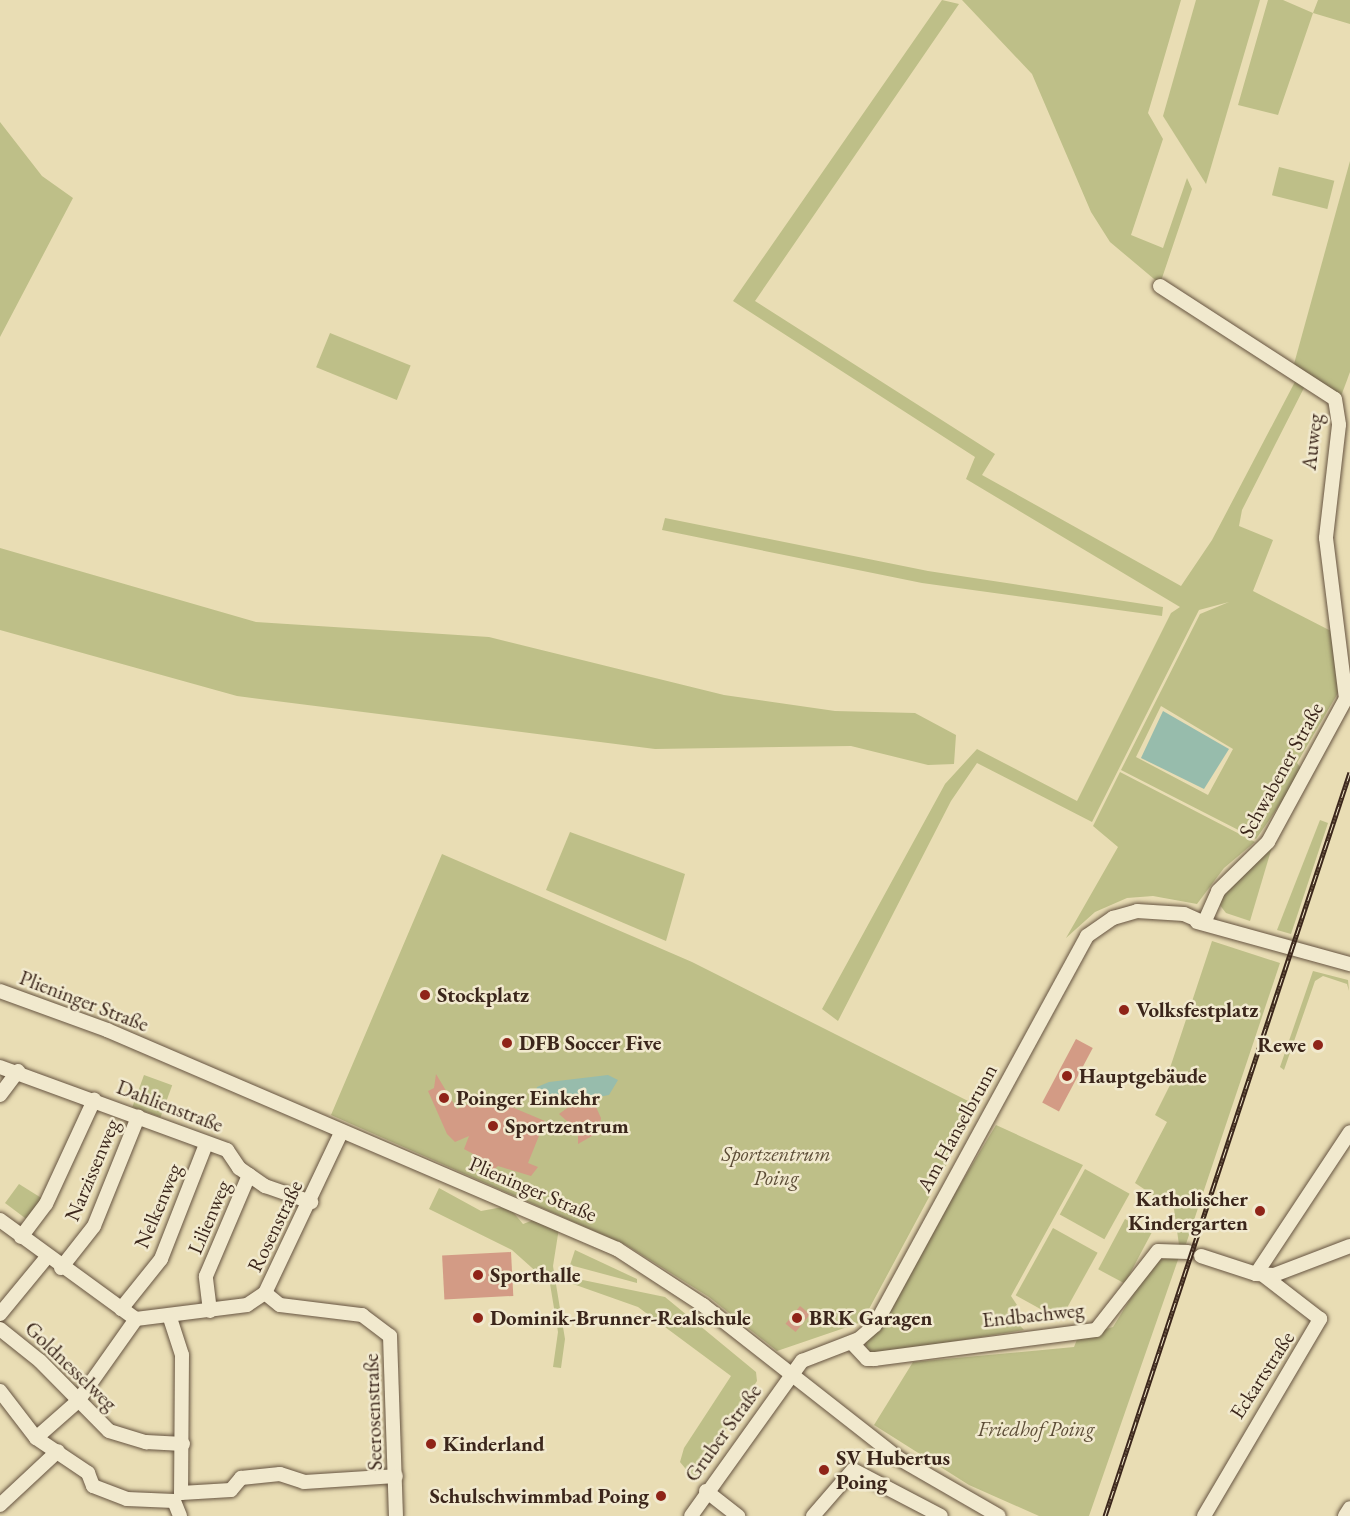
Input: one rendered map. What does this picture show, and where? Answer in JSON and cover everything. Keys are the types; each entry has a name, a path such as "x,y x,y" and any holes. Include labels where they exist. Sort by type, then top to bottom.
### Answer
{"street":[{"name":"Auweg","path":"1160,286 1335,399 1339,425 1326,538 1348,694"},
{"name":"Schwabener Straße","path":"1204,923 1218,891 1268,842 1348,694"},
{"name":"Am Hanselbrunn","path":"791,1376 814,1353 852,1343 875,1325 894,1294 1079,946 1113,918 1163,913 1184,914 1204,923 1350,964"},
{"name":"Plieninger Straße","path":"0,991 342,1131 617,1249 666,1278 897,1458 999,1516"},
{"name":"Dahlienstraße","path":"0,1067 18,1071 206,1144 227,1150 249,1175 300,1202 311,1202"},
{"path":"0,1095 18,1071"},
{"path":"21,1237 46,1204 94,1100"},
{"name":"Narzissenweg","path":"62,1268 94,1226 138,1117"},
{"name":"Rosenstraße","path":"136,1319 170,1318 247,1305 265,1293 311,1202 342,1131"},
{"path":"1260,1275 1350,1132"},
{"name":"Nelkenweg","path":"121,1309 161,1259 206,1144"},
{"name":"Lilienweg","path":"210,1311 206,1276 249,1175"},
{"path":"0,1220 62,1268 136,1319 78,1401 36,1438"},
{"path":"1260,1275 1350,1246"},
{"name":"Endbachweg","path":"852,1343 867,1359 875,1359 1096,1330 1158,1251 1195,1254 1260,1275"},
{"path":"0,1314 47,1257"},
{"name":"Eckartstraße","path":"1204,1516 1320,1318 1260,1275"},
{"name":"Seerosenstraße","path":"265,1293 280,1305 362,1315 382,1325 391,1343 396,1516"},
{"path":"170,1318 182,1354 183,1444 179,1504"},
{"name":"Goldnesselweg","path":"0,1329 121,1438 183,1444"},
{"name":"Gruber Straße","path":"691,1516 706,1491 791,1376"},
{"path":"0,1391 36,1438 88,1473 93,1486 127,1499 179,1504 231,1490 242,1478 280,1474 304,1482 396,1476"},
{"path":"0,1505 58,1451"},
{"path":"813,1516 853,1470 918,1510 941,1516"},
{"path":"706,1491 738,1516"},
{"path":"1345,1516 1350,1508"}],"green space":[{"path":"942,0 959,4 755,301 995,454 982,475 1181,586 1212,540 1298,376 1307,382 1242,510 1239,526 1273,540 1253,591 1331,631 1338,693 1297,763 1301,768 1292,787 1256,839 1121,770 1200,614 1229,602 1199,610 1092,822 977,763 951,801 838,1021 822,1009 945,784 977,749 1077,801 1171,613 1180,607 966,479 975,457 733,301","holes":["1161,706 1233,749 1208,795 1136,757"]},
{"path":"962,0 1181,0 1148,113 1163,139 1131,235 1163,248 1187,178 1192,189 1160,284 1110,242 1091,212 1032,74"},
{"path":"1196,0 1260,0 1206,184 1163,116"},
{"path":"1268,0 1283,0 1313,13 1278,115 1238,105"},
{"path":"1318,0 1350,0 1350,24 1313,13"},
{"path":"0,122 42,176 73,198 0,337"},
{"path":"1350,161 1350,372 1340,399 1294,364"},
{"path":"1279,167 1334,181 1327,209 1272,195"},
{"path":"330,333 411,366 397,400 316,367"},
{"path":"665,518 928,571 1163,607 1162,616 922,583 662,530"},
{"path":"0,548 256,622 489,637 724,695 835,711 915,713 956,735 954,764 928,765 851,746 655,749 237,696 0,630"},
{"path":"1120,772 1255,842 1224,868 1197,904 1153,896 1127,898 1095,912 1066,938 1118,847 1093,826"},
{"path":"1320,820 1328,823 1291,934 1277,930"},
{"path":"570,832 685,874 666,941 546,890"},
{"path":"1275,837 1250,921 1226,913 1219,904 1223,893"},
{"name":"Sportzentrum Poing","path":"442,854 692,962 978,1106 862,1322 777,1351 709,1297 626,1245 331,1115"},
{"path":"1212,941 1280,963 1186,1244 1179,1245 1174,1209 1135,1183 1167,1122 1155,1115 1172,1081 1167,1077"},
{"path":"1313,971 1348,980 1349,991 1347,984 1323,976 1315,981 1284,1070 1280,1067"},
{"path":"144,1075 172,1085 161,1117 132,1107"},
{"path":"996,1125 1083,1165 1011,1296 1017,1305 1007,1312 1024,1330 869,1355 865,1343"},
{"path":"1085,1169 1130,1194 1104,1239 1060,1214"},
{"path":"19,1184 43,1199 29,1221 5,1203"},
{"path":"439,1188 481,1211 508,1206 523,1224 536,1219 559,1228 553,1266 565,1339 561,1368 553,1367 558,1332 550,1284 512,1250 429,1209"},
{"path":"1125,1219 1151,1233 1125,1283 1098,1269"},
{"path":"1053,1228 1098,1253 1060,1320 1016,1295"},
{"path":"575,1250 637,1279 637,1283 570,1265"},
{"name":"Friedhof Poing","path":"1180,1254 1089,1516 1039,1516 969,1485 874,1425 913,1362 1074,1347 1078,1337 1113,1327 1153,1262"},
{"path":"573,1278 665,1297 756,1372 757,1381 694,1479 680,1462 684,1448 731,1376 638,1307 573,1284"}],"shaded area":[{"path":"1163,711 1229,749 1204,789 1141,758"},
{"path":"608,1075 618,1080 609,1095 562,1104 534,1097 537,1087 549,1082"}],"building":[{"name":"Hauptgebäude","path":"1076,1039 1093,1048 1059,1111 1042,1103"},
{"name":"Sportzentrum","path":"436,1074 457,1109 471,1103 481,1107 485,1096 545,1121 528,1163 538,1167 531,1176 498,1166 484,1178 490,1163 464,1149 469,1136 455,1142 447,1134 428,1091 434,1088"},
{"path":"578,1100 596,1107 601,1118 599,1132 578,1144 578,1131 559,1114"},
{"name":"Sporthalle","path":"511,1252 513,1296 444,1300 442,1256"},
{"name":"BRK Garagen","path":"800,1306 810,1314 796,1332 786,1324"}],"railway":[{"path":"1105,1516 1350,772"}],"place":[{"name":"Stockplatz","path":"425,995"},
{"name":"Volksfestplatz","path":"1124,1010"},
{"name":"DFB Soccer Five","path":"507,1043"},
{"name":"Rewe","path":"1318,1045"},
{"name":"Hauptgebäude","path":"1067,1076"},
{"name":"Poinger Einkehr","path":"444,1098"},
{"name":"Sportzentrum","path":"493,1126"},
{"name":"Katholischer Kindergarten","path":"1260,1211"},
{"name":"Sporthalle","path":"478,1275"},
{"name":"Dominik-Brunner-Realschule","path":"478,1318"},
{"name":"BRK Garagen","path":"797,1318"},
{"name":"Kinderland","path":"431,1444"},
{"name":"SV Hubertus Poing","path":"824,1470"},
{"name":"Schulschwimmbad Poing","path":"661,1496"}]}
